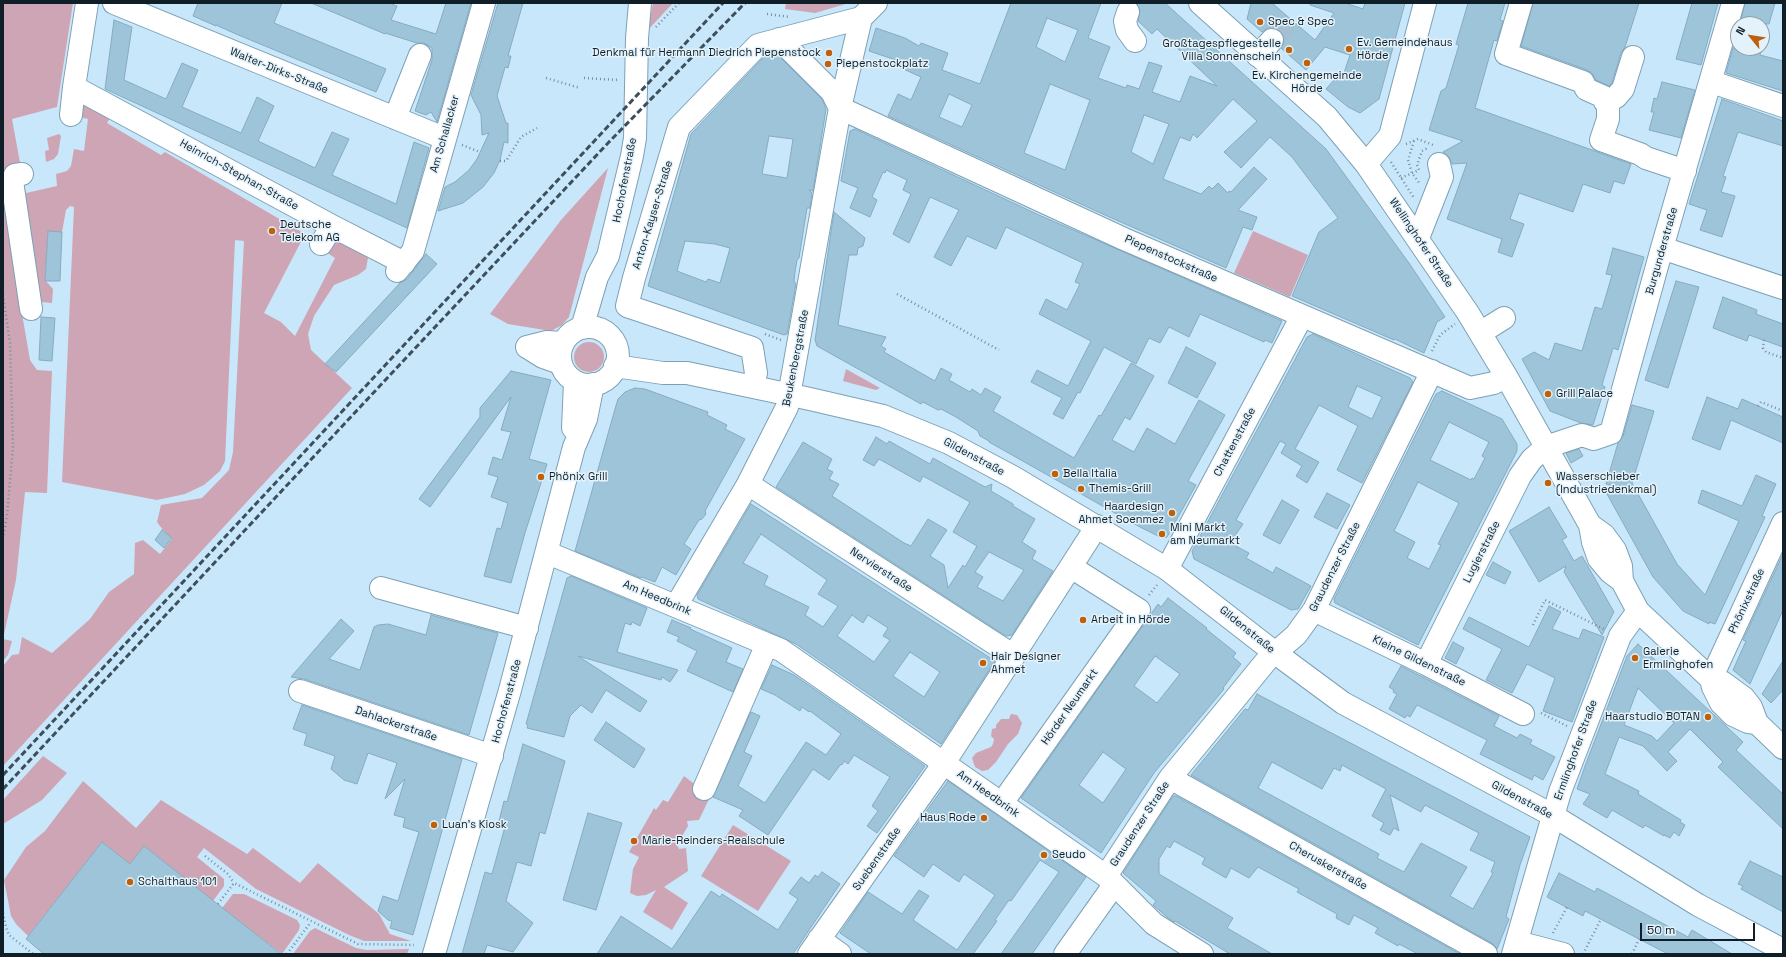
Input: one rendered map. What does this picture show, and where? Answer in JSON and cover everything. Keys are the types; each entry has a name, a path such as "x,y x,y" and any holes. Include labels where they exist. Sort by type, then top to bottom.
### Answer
{"street":[{"path":"71,114 87,3"},
{"name":"Walter-Dirks-Straße","path":"114,3 444,138"},
{"name":"Am Schallacker","path":"401,267 413,251 444,138 484,3"},
{"name":"Hochofenstraße","path":"591,328 597,277 608,256 635,138 640,3"},
{"name":"Wellinghofer Straße","path":"1200,3 1223,24 1265,48 1327,117 1366,164 1418,238 1480,333 1590,525 1604,535 1615,550 1621,566 1622,580 1638,611 1711,679 1713,687 1721,702 1733,715 1748,722 1756,723 1783,748"},
{"path":"1223,24 1227,3"},
{"path":"1366,164 1390,136 1425,3"},
{"path":"1521,3 1506,54 1583,82 1586,89 1604,97 1608,107 1608,119 1601,140 1640,154 1646,158 1685,171"},
{"name":"Burgunderstraße","path":"1546,447 1582,435 1594,438 1611,433 1662,248 1712,82 1733,3"},
{"path":"840,108 832,92 779,39 868,11"},
{"name":"Beukenbergstraße","path":"676,606 748,484 775,435 787,407 840,108 868,11"},
{"path":"1128,12 1125,20 1127,30 1135,41"},
{"name":"Anton-Kayser-Straße","path":"752,348 627,306 679,127 758,45 779,39"},
{"path":"395,118 420,55"},
{"path":"1605,102 1616,97 1623,89 1633,57"},
{"path":"1712,82 1783,106"},
{"name":"Heinrich-Stephan-Straße","path":"74,87 326,235 382,257 401,267"},
{"name":"Piepenstockstraße","path":"840,108 1124,239 1470,388 1494,383 1506,376"},
{"path":"1418,238 1442,177 1436,155"},
{"path":"22,174 15,175 12,181 31,309"},
{"path":"1662,248 1783,288"},
{"name":"Chattenstraße","path":"1167,569 1302,316"},
{"path":"1480,333 1504,318"},
{"path":"591,328 609,335 616,358 608,377 584,383 567,375 562,353 571,333 591,328"},
{"path":"752,348 756,373 753,386"},
{"name":"Gildenstraße","path":"616,358 666,360 687,373 790,394 883,416 949,443 1013,477 1167,569 1274,652 1343,703 1552,815 1698,905 1783,950"},
{"name":"Graudenzer Straße","path":"1065,954 1110,881 1170,778 1274,652 1296,635 1314,610 1428,370"},
{"name":"Hochofenstraße","path":"434,954 492,756 548,553 574,447 572,420 584,383"},
{"name":"Lugierstraße","path":"1426,664 1520,476 1532,460 1546,447"},
{"name":"Nervierstraße","path":"748,484 1014,656"},
{"name":"Phönixstraße","path":"1711,679 1783,523"},
{"path":"944,763 1097,526"},
{"name":"Am Heedbrink","path":"548,553 780,650 1002,803 1110,881 1154,924 1202,954"},
{"path":"1071,567 1139,610"},
{"path":"381,588 527,628"},
{"name":"Hörder Neumarkt","path":"1002,803 1139,610"},
{"name":"Kleine Gildenstraße","path":"1314,610 1426,664 1523,714"},
{"name":"Ermlinghofer Straße","path":"1554,952 1515,948 1552,815 1620,636 1638,611"},
{"path":"704,789 767,644"},
{"name":"Dahlackerstraße","path":"300,691 492,756"},
{"name":"Suebenstraße","path":"814,947 944,763"},
{"name":"Cheruskerstraße","path":"1170,778 1486,954"},
{"path":"814,947 840,954"}],"path":[{"path":"652,32 679,3"},
{"path":"767,14 787,16"},
{"path":"546,78 580,88"},
{"path":"584,78 636,80"},
{"path":"500,161 506,161 521,137 536,128"},
{"path":"1390,136 1406,145 1418,139 1436,155"},
{"path":"1412,174 1408,160 1414,141"},
{"path":"1390,160 1427,216"},
{"path":"1401,178 1419,170 1417,165"},
{"path":"3,294 10,343 13,446 7,516 3,538"},
{"path":"897,294 999,350"},
{"path":"1428,370 1440,335 1447,329"},
{"path":"752,348 758,332 798,346"},
{"path":"1764,340 1763,348 1766,352 1783,358"},
{"path":"1758,406 1761,402 1783,411"},
{"path":"1139,610 1167,569"},
{"path":"1533,625 1545,600 1620,636"},
{"path":"1523,714 1530,707 1582,733"},
{"path":"205,856 228,874 234,883 358,944 414,945"},
{"path":"218,904 234,883"},
{"path":"1554,952 1566,907"},
{"path":"3,913 9,935 33,954"},
{"path":"1583,954 1601,919"},
{"path":"287,954 311,922"},
{"path":"3,931 6,927"},
{"path":"1632,954 1639,939"}],"shaded area":[{"path":"3,3 73,3 57,107 12,119 21,168 21,308 30,360 37,370 52,371 47,493 25,492 16,580 3,639"},
{"path":"653,3 673,3 648,30"},
{"path":"786,3 849,3 815,13 785,9"},
{"path":"87,103 113,113 107,123 161,155 165,152 305,234 264,313 281,322 295,336 335,258 326,252 332,243 340,241 365,251 368,258 366,269 358,275 334,285 314,316 308,334 311,350 352,388 3,766 3,666 12,655 19,654 22,637 52,653 90,619 109,592 134,574 135,543 143,540 160,554 172,539 157,522 161,505 202,498 229,470 233,452 244,241 235,240 225,461 220,471 204,485 185,494 157,500 62,482 74,207 70,206 66,210 62,232 48,232 45,280 53,289 52,303 41,302 34,293 23,180 26,193 57,186 56,174 67,171 71,166 74,149 84,151 88,119 79,117 82,107"},
{"path":"59,134 61,136 58,154 54,159 46,162 45,151 49,150 47,138"},
{"path":"608,168 569,317 562,325 551,331 508,324 490,314 561,220"},
{"path":"1253,231 1308,255 1290,297 1234,273"},
{"path":"589,342 595,343 603,351 603,363 595,371 589,372 583,371 575,363 574,357 575,351 583,343"},
{"path":"846,369 880,388 876,390 843,381"},
{"path":"3,639 12,641 8,655 3,661"},
{"path":"1011,714 1017,715 1022,723 1018,734 1008,744 996,762 988,770 982,771 975,767 972,758 976,753 991,747 994,739 991,736 992,729 996,728 996,725 1001,719 1009,719"},
{"path":"43,756 67,773 42,800 3,824 3,800"},
{"path":"684,776 697,786 701,793 709,799 699,820 687,821 688,826 677,845 679,849 686,848 688,871 664,887 688,903 672,930 643,912 656,890 646,895 637,896 630,893 633,869 639,857 629,852 654,808 656,810 663,800 668,802"},
{"path":"83,781 136,828 161,800 247,854 253,848 300,883 318,863 379,914 390,934 411,941 364,941 349,935 256,889 204,848 197,857 224,879 224,886 213,901 144,846 130,864 102,842 28,936 16,924 11,916 4,880 26,847 45,831"},
{"path":"733,825 791,861 758,911 701,876"},
{"path":"233,894 244,894 297,920 300,925 299,930 282,954 222,908"},
{"path":"315,928 356,948 366,950 409,949 407,954 293,954 310,931"}],"building":[{"path":"198,3 282,3 274,23 386,69 376,92 193,16"},
{"path":"311,3 389,3 397,6 391,20 436,34 446,3 471,3 437,122 431,112 426,115 415,111 432,60 432,48 424,43 417,43 385,34"},
{"path":"498,3 523,3 508,56 511,56 508,68 505,67 497,96 506,123 508,123 508,143 504,142 500,160 494,173 483,187 463,203 438,211 445,187 455,182 469,170 477,159 489,133 482,135 481,115 471,95"},
{"path":"1011,3 1101,3 1088,38 1110,47 1098,78 1126,88 1127,85 1139,89 1149,62 1162,66 1152,92 1180,102 1190,76 1217,86 1157,29 1152,34 1138,21 1140,10 1136,3 1165,3 1326,149 1409,263 1445,317 1437,322 1424,353 1395,339 1394,340 1292,296 1319,232 1338,218 1292,157 1270,137 1241,168 1224,152 1257,121 1233,99 1197,138 1193,134 1190,141 1180,137 1163,179 1201,194 1209,186 1212,189 1218,183 1228,193 1229,191 1231,192 1254,167 1267,179 1238,210 1257,217 1252,230 1243,227 1226,268 1107,216 888,116 898,94 911,100 921,77 899,67 902,62 869,51 876,28 905,38 919,46 921,43 948,53 942,70 980,84","holes":["1047,18 1078,30 1065,62 1036,47","1050,84 1090,100 1065,170 1024,153","949,94 972,105 962,127 939,117","1144,115 1169,124 1153,164 1131,152"]},
{"path":"1251,3 1272,3 1315,40 1334,13 1310,5 1310,3 1345,3 1363,9 1365,3 1405,3 1379,99 1360,113 1348,107 1326,89 1335,79 1344,73 1350,55 1325,47 1306,70 1281,48 1284,43 1284,36 1280,30 1268,28 1262,32 1247,19"},
{"path":"1468,3 1505,3 1500,20 1503,21 1497,41 1494,40 1475,108 1631,164 1624,184 1614,181 1610,193 1583,184 1573,212 1519,193 1510,219 1524,224 1512,257 1498,252 1502,239 1447,219 1467,163 1452,164 1448,156 1443,152 1463,141 1429,130 1441,91 1446,88 1459,45 1456,44"},
{"path":"1533,3 1639,3 1612,83 1609,86 1596,80 1592,73 1587,70 1521,46"},
{"path":"1692,3 1718,3 1701,65 1676,59"},
{"path":"1745,3 1775,3 1770,20 1770,16 1742,16"},
{"path":"114,20 132,27 124,80 166,99 182,63 198,70 182,107 241,133 257,97 274,106 258,141 315,168 332,132 349,139 332,175 396,204 414,142 429,148 407,228 105,89"},
{"path":"776,53 822,99 826,109 813,191 809,190 812,193 810,208 807,208 799,258 797,260 794,281 796,284 787,334 784,335 648,286 691,134 765,56","holes":["769,136 793,139 787,178 762,174","685,241 715,244 730,248 720,283 708,279 706,282 677,271"]},
{"path":"1731,56 1764,56 1783,61 1783,91 1726,73"},
{"path":"1662,82 1695,90 1681,138 1649,130 1654,112 1651,112 1654,98 1657,99"},
{"path":"1722,99 1783,121 1783,146 1738,132 1723,176 1726,177 1721,192 1735,196 1722,237 1700,230 1707,210 1689,204"},
{"path":"855,129 1039,215 1282,321 1272,343 1265,340 1264,342 1200,314 1189,337 1169,327 1160,343 1149,338 1136,364 1104,347 1080,393 1078,392 1063,419 1053,414 1062,398 1031,382 1037,370 1068,386 1091,341 1039,314 1046,299 1067,310 1080,284 1075,282 1083,263 1006,227 996,249 967,236 951,266 934,257 959,210 930,197 909,243 893,234 911,194 903,190 907,180 886,170 885,173 883,172 872,197 877,200 870,217 850,208 858,188 841,181 850,131"},
{"path":"834,212 865,238 863,246 858,248 857,255 849,255 838,325 886,337 881,346 886,349 884,352 935,381 941,368 952,374 949,380 970,392 972,389 981,395 985,388 1001,397 993,411 1074,458 1099,415 1101,416 1131,363 1154,376 1130,420 1125,417 1112,440 1134,452 1147,428 1175,444 1199,400 1225,415 1188,481 1196,485 1167,537 1162,538 1138,526 989,442 980,436 978,431 956,417 923,402 921,404 817,346 815,340"},
{"path":"48,231 62,232 60,281 45,281"},
{"path":"1613,248 1644,257 1618,350 1613,348 1602,385 1605,387 1593,425 1581,423 1550,411 1522,359 1534,352 1549,360 1555,343 1582,351 1595,307 1602,309 1612,275 1606,274"},
{"path":"426,254 437,264 336,372 325,364 400,283 407,279"},
{"path":"1676,281 1699,287 1668,388 1645,380"},
{"path":"1723,297 1757,310 1756,314 1783,324 1783,347 1749,335 1747,341 1713,328"},
{"path":"41,317 55,318 52,361 39,360"},
{"path":"1313,334 1410,378 1413,382 1362,483 1337,470 1358,426 1319,405 1295,449 1319,462 1307,483 1296,476 1302,466 1281,453 1286,444 1280,441 1236,520 1243,524 1230,543 1249,553 1246,558 1273,573 1276,567 1311,586 1298,609 1291,610 1194,559 1192,551 1307,337","holes":["1357,386 1382,397 1372,419 1348,407"]},
{"path":"1186,347 1216,363 1197,398 1168,383"},
{"path":"511,371 551,380 529,459 547,464 511,583 484,576 497,528 501,529 508,503 491,497 498,477 488,474 493,457 502,460 511,432 501,430 511,397 430,507 419,499 480,417 480,408"},
{"path":"635,388 645,389 708,412 707,415 727,425 725,429 745,439 705,511 706,514 699,520 684,544 691,549 676,575 662,567 655,582 642,577 641,578 575,551 618,399 625,392"},
{"path":"1442,391 1502,419 1517,444 1517,451 1418,645 1335,603 1334,599 1436,394","holes":["1449,422 1489,442 1482,456 1485,458 1474,479 1472,478 1471,480 1430,460","1418,482 1459,503 1438,544 1441,545 1429,569 1407,558 1415,542 1394,531"]},
{"path":"1707,397 1738,409 1742,399 1783,417 1783,443 1731,420 1720,450 1692,439"},
{"path":"1632,405 1654,411 1632,483 1677,564 1705,595 1739,521 1698,503 1702,490 1742,506 1756,475 1776,484 1762,516 1765,517 1715,624 1709,622 1709,624 1683,611 1653,577 1607,494 1610,485 1606,484 1618,443 1623,436"},
{"path":"876,437 887,444 889,441 930,464 933,458 985,487 992,484 991,491 1035,519 1022,542 1036,551 1032,559 1053,571 1012,635 1006,636 776,487 803,442 832,459 827,469 833,472 829,479 839,484 832,496 904,543 911,546 928,519 947,530 930,556 944,565 948,588 963,565 965,567 977,546 953,532 970,502 923,476 920,482 879,459 874,466 863,460","holes":["989,552 1024,570 1003,601 977,587 983,577 975,572"]},
{"path":"1579,449 1583,456 1571,463 1566,453"},
{"path":"1327,493 1350,505 1337,529 1314,517"},
{"path":"1282,500 1299,510 1280,544 1263,535"},
{"path":"751,504 995,661 941,744 796,644 698,599 697,595","holes":["761,534 827,580 818,594 838,606 823,627 805,615 809,607 764,585 768,576 743,563","852,615 863,623 868,615 888,628 883,636 890,640 874,662 837,636","910,652 940,672 924,697 893,676"]},
{"path":"1549,507 1567,537 1562,540 1574,561 1582,556 1614,612 1602,635 1564,572 1566,566 1539,582 1509,531"},
{"path":"162,530 172,538 164,548 155,540"},
{"path":"1783,554 1783,610 1750,684 1733,670 1746,641 1743,640"},
{"path":"1493,562 1511,572 1505,584 1486,575"},
{"path":"571,576 647,608 640,626 632,622 631,625 625,623 617,652 678,670 670,682 662,677 661,680 578,656 647,701 640,712 606,690 592,713 581,705 570,716 564,737 527,728 528,725 526,724 567,578"},
{"path":"1168,598 1207,628 1206,629 1236,653 1233,657 1241,664 1223,688 1224,689 1154,773 1101,853 1021,798 1158,604 1161,607","holes":["1155,656 1180,674 1157,703 1134,686","1103,752 1126,769 1103,803 1079,785"]},
{"path":"1549,606 1561,612 1552,629 1579,639 1583,629 1604,637 1572,722 1543,711 1555,678 1527,664 1512,693 1486,680 1502,649 1463,629 1469,617 1529,647"},
{"path":"431,615 498,633 469,735 304,679 291,677 341,619 354,631 329,659 360,670 374,627 388,624 426,635"},
{"path":"672,620 732,648 726,662 743,669 733,692 687,671 697,651 677,641 679,637 667,632"},
{"path":"1453,642 1464,648 1456,664 1445,658"},
{"path":"1638,644 1743,742 1736,750 1783,794 1783,829 1718,767 1723,762 1690,729 1668,752 1677,761 1667,771 1643,746 1619,737 1605,774 1639,791 1638,794 1681,820 1680,822 1685,825 1679,836 1674,832 1670,838 1645,825 1643,828 1612,810 1607,818 1583,804 1590,794 1577,789 1627,656","holes":["1638,688 1674,723 1657,741 1652,736 1624,725"]},
{"path":"1783,661 1783,690 1771,703 1762,694"},
{"path":"772,665 794,675 925,766 877,833 867,826 878,811 872,806 890,777 854,755 848,764 844,761 842,765 841,764 829,780 813,769 768,835 739,816 743,810 713,797 751,712 760,716 744,752 752,756 738,786 765,803 806,742 826,755 841,734 810,711 809,712 802,707 800,711 775,695 761,689"},
{"path":"1401,666 1499,716 1494,726 1517,738 1520,734 1532,740 1530,744 1555,757 1543,780 1534,775 1532,780 1480,754 1487,740 1417,705 1410,717 1407,715 1405,718 1389,709 1397,694 1389,687"},
{"path":"1257,694 1530,837 1520,865 1506,917 1509,919 1497,949 1492,943 1191,775 1245,709 1248,710","holes":["1272,762 1322,789 1334,768 1340,771 1342,765 1386,789 1372,816 1384,823 1380,830 1390,835 1394,828 1399,831 1390,795 1421,812 1425,805 1479,833 1470,850 1495,862 1491,872 1493,873 1473,909 1450,896 1467,867 1421,843 1404,872 1377,858 1379,854 1258,788"]},
{"path":"302,705 462,759 413,935 390,928 392,921 388,920 378,911 383,896 398,901 419,832 403,827 405,818 394,815 405,779 385,799 397,763 368,753 357,784 344,780 331,769 335,756 304,745 307,734 293,729"},
{"path":"606,722 645,749 634,768 594,740"},
{"path":"523,744 565,761 545,834 540,832 531,866 517,862 506,901 533,923 513,952 487,945 484,954 462,954 485,872 492,874 506,823 499,821 504,801 507,802"},
{"path":"948,781 1086,877 1032,954 1001,954 1059,872 1040,860 1011,901 1009,900 995,920 997,921 973,954 871,954 840,933 868,892 902,914 919,890 929,896 913,920 957,950 995,895 964,874 959,882 933,864 924,877 894,856"},
{"path":"1173,796 1176,796 1460,954 1418,954 1399,944 1398,946 1375,933 1378,928 1354,915 1349,925 1336,918 1337,914 1297,892 1299,889 1258,867 1249,878 1231,868 1226,878 1202,864 1205,858 1174,841 1170,848 1167,846 1159,859 1159,874 1233,918 1227,928 1272,954 1230,954 1167,917 1153,905 1156,901 1123,873"},
{"path":"588,813 622,823 596,910 563,900"},
{"name":"Schalthaus 101","path":"102,842 130,864 144,846 281,954 44,954 26,939"},
{"path":"1750,861 1783,877 1783,912 1741,889 1743,886 1738,884"},
{"path":"822,872 840,884 793,954 597,954 621,916 672,949 711,891 720,897 722,894 778,930 798,899 789,893 801,877 809,883 815,875 818,877"},
{"path":"1559,873 1595,892 1597,888 1688,937 1692,930 1732,954 1668,954 1585,911 1583,916 1547,897"}],"tunnel":[{"path":"1272,40 1290,19"}],"railway":[{"path":"3,775 723,3"},
{"path":"3,789 609,142 745,3"}],"place":[{"name":"Spec & Spec","path":"1260,22"},
{"name":"Ev. Gemeindehaus Hörde","path":"1349,49"},
{"name":"Großtagespflegestelle Villa Sonnenschein","path":"1289,50"},
{"name":"Denkmal für Hermann Diedrich Piepenstock","path":"829,53"},
{"name":"Ev. Kirchengemeinde Hörde","path":"1307,63"},
{"name":"Piepenstockplatz","path":"828,64"},
{"name":"Deutsche Telekom AG","path":"272,231"},
{"name":"Grill Palace","path":"1548,394"},
{"name":"Bella Italia","path":"1055,474"},
{"name":"Phönix Grill","path":"541,477"},
{"name":"Wasserschieber (Industriedenkmal)","path":"1548,483"},
{"name":"Themis-Grill","path":"1081,489"},
{"name":"Haardesign Ahmet Soenmez","path":"1172,513"},
{"name":"Mini Markt am Neumarkt","path":"1162,534"},
{"name":"Arbeit in Hörde","path":"1083,620"},
{"name":"Galerie Ermlinghofen","path":"1635,658"},
{"name":"Hair Designer Ahmet","path":"983,663"},
{"name":"Haarstudio BOTAN","path":"1708,717"},
{"name":"Haus Rode","path":"984,818"},
{"name":"Luan's Kiosk","path":"434,825"},
{"name":"Marie-Reinders-Realschule","path":"634,841"},
{"name":"Seudo","path":"1044,855"},
{"name":"Schalthaus 101","path":"130,882"}]}
